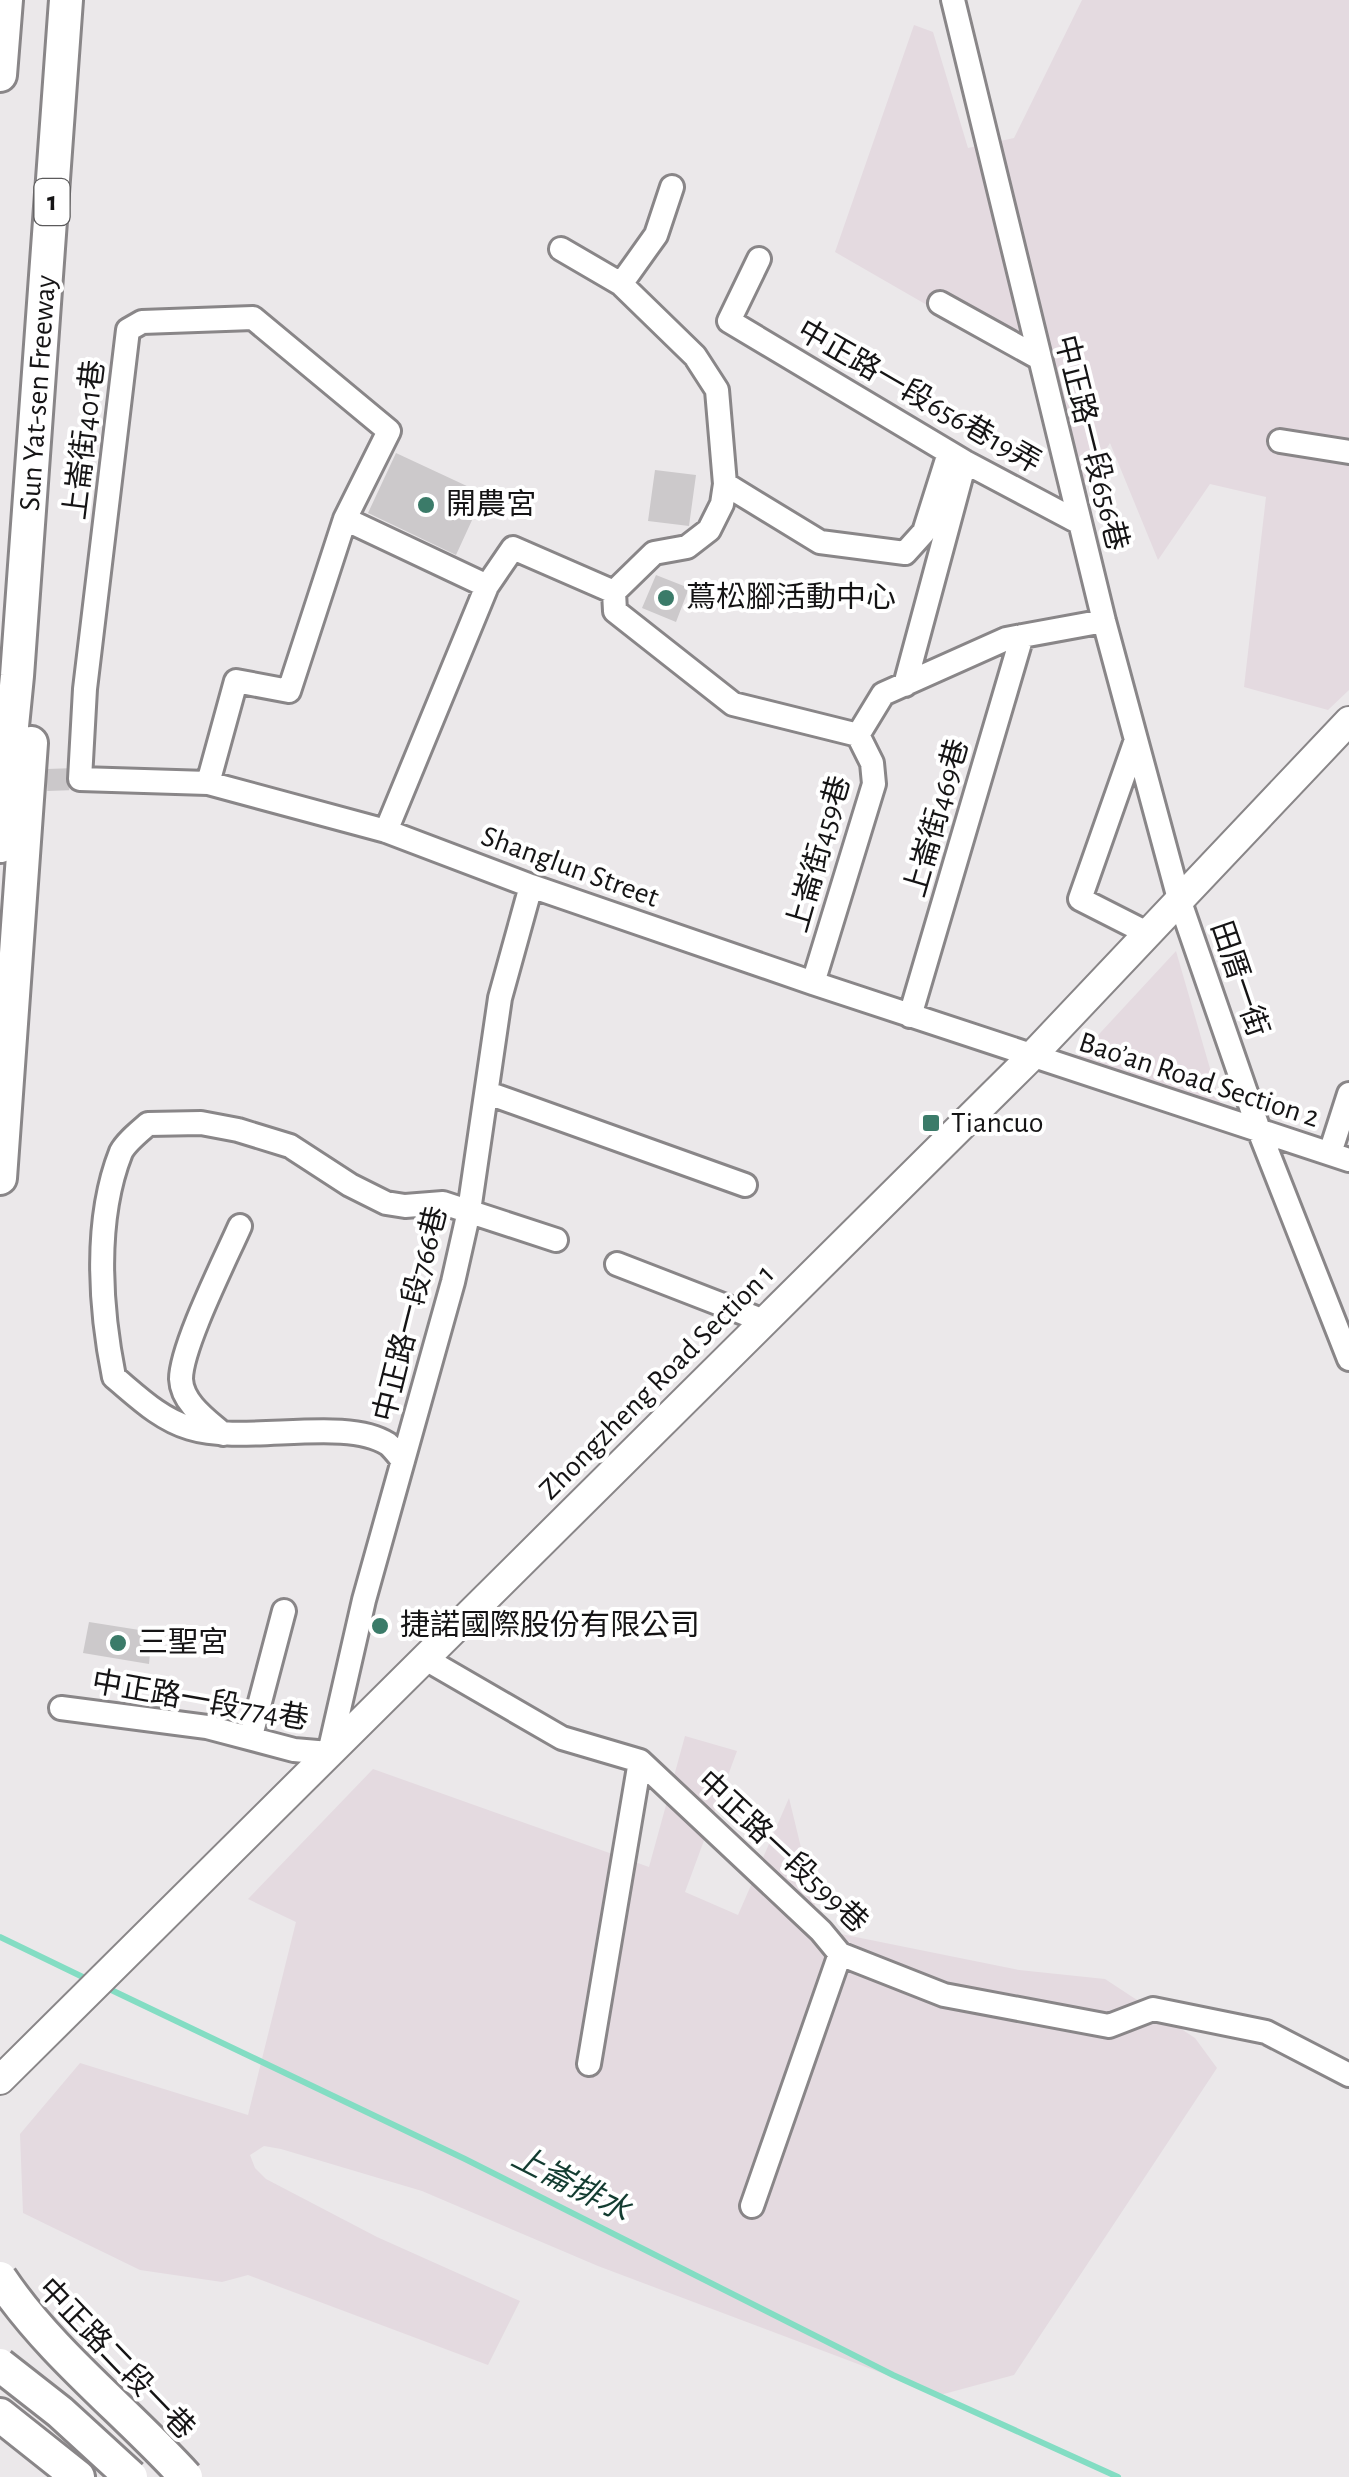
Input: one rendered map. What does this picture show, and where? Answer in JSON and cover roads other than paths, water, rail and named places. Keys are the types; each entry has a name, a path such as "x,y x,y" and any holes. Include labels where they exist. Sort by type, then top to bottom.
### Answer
{"highway":[{"path":"0,75 6,0"},
{"name":"Sun Yat-sen Freeway","path":"0,846 66,0"},
{"path":"0,1178 32,728 16,676"},
{"path":"0,2280 62,2355 188,2477"},
{"path":"0,2364 131,2477"},
{"path":"0,2416 78,2477"}],"main road":[{"name":"Zhongzheng Road Section 1","path":"0,2080 1031,1057 1349,720"}],"street":[{"name":"中正路一段656巷","path":"953,0 1104,621 1179,899"},
{"path":"620,284 656,235 672,186"},
{"path":"386,831 487,586 513,548 614,592 654,553 686,547 709,530 722,504 725,484 717,390 696,356 620,284 561,250"},
{"name":"中正路一段656巷19弄","path":"760,259 729,321 957,457 1080,523"},
{"path":"940,303 1039,358"},
{"name":"上崙街401巷","path":"80,779 85,690 128,330 142,322 253,318 390,431 345,519 289,691 236,680 208,783"},
{"path":"1280,441 1349,452"},
{"path":"725,484 820,542 905,553 924,532 957,457"},
{"path":"906,686 957,457"},
{"path":"345,519 487,586"},
{"name":"上崙街459巷","path":"614,592 615,610 733,704 858,735 872,762 874,784 813,983"},
{"path":"858,735 884,694 1006,639 1104,621"},
{"name":"上崙街469巷","path":"910,1016 1022,636"},
{"path":"1136,740 1080,900 1147,933"},
{"name":"Shanglun Street","path":"80,779 208,783 386,831 532,886 1031,1057"},
{"name":"中正路一段766巷","path":"329,1753 364,1600 454,1282 488,1093 500,998 532,886"},
{"name":"田厝一街","path":"1179,899 1260,1133 1349,1359"},
{"name":"Bao’an Road Section 2","path":"1031,1057 1339,1157"},
{"path":"488,1093 746,1185"},
{"path":"1339,1157 1349,1094"},
{"path":"404,1462 388,1445 364,1435 332,1431 223,1434 190,1428 157,1413 114,1377 104,1311 106,1215 122,1148 148,1124 201,1124 238,1130 290,1146 386,1203 443,1203 556,1240"},
{"path":"223,1434 190,1404 181,1380 194,1334 240,1226"},
{"path":"617,1264 764,1321"},
{"path":"251,1736 284,1610"},
{"name":"中正路一段599巷","path":"424,1658 562,1738 640,1762 821,1930 840,1954 944,1995 1109,2026 1152,2009 1266,2032 1349,2075"},
{"name":"中正路一段774巷","path":"61,1708 170,1721 251,1736 294,1750 329,1753"},
{"path":"589,2064 640,1762"},
{"path":"752,2206 840,1954"},
{"path":"0,2346 120,2477"}],"waterway":[{"name":"上崙排水","path":"0,1937 89,1980"},
{"name":"上崙排水","path":"105,1987 465,2159 893,2375 1118,2477"}],"tunnel":[{"path":"14,781 80,779"}],"place":[{"name":"開農宮","path":"426,505"},
{"name":"蔦松腳活動中心","path":"666,598"},
{"name":"Tiancuo","path":"931,1123"},
{"name":"捷諾國際股份有限公司","path":"380,1626"},
{"name":"三聖宮","path":"118,1643"}]}
